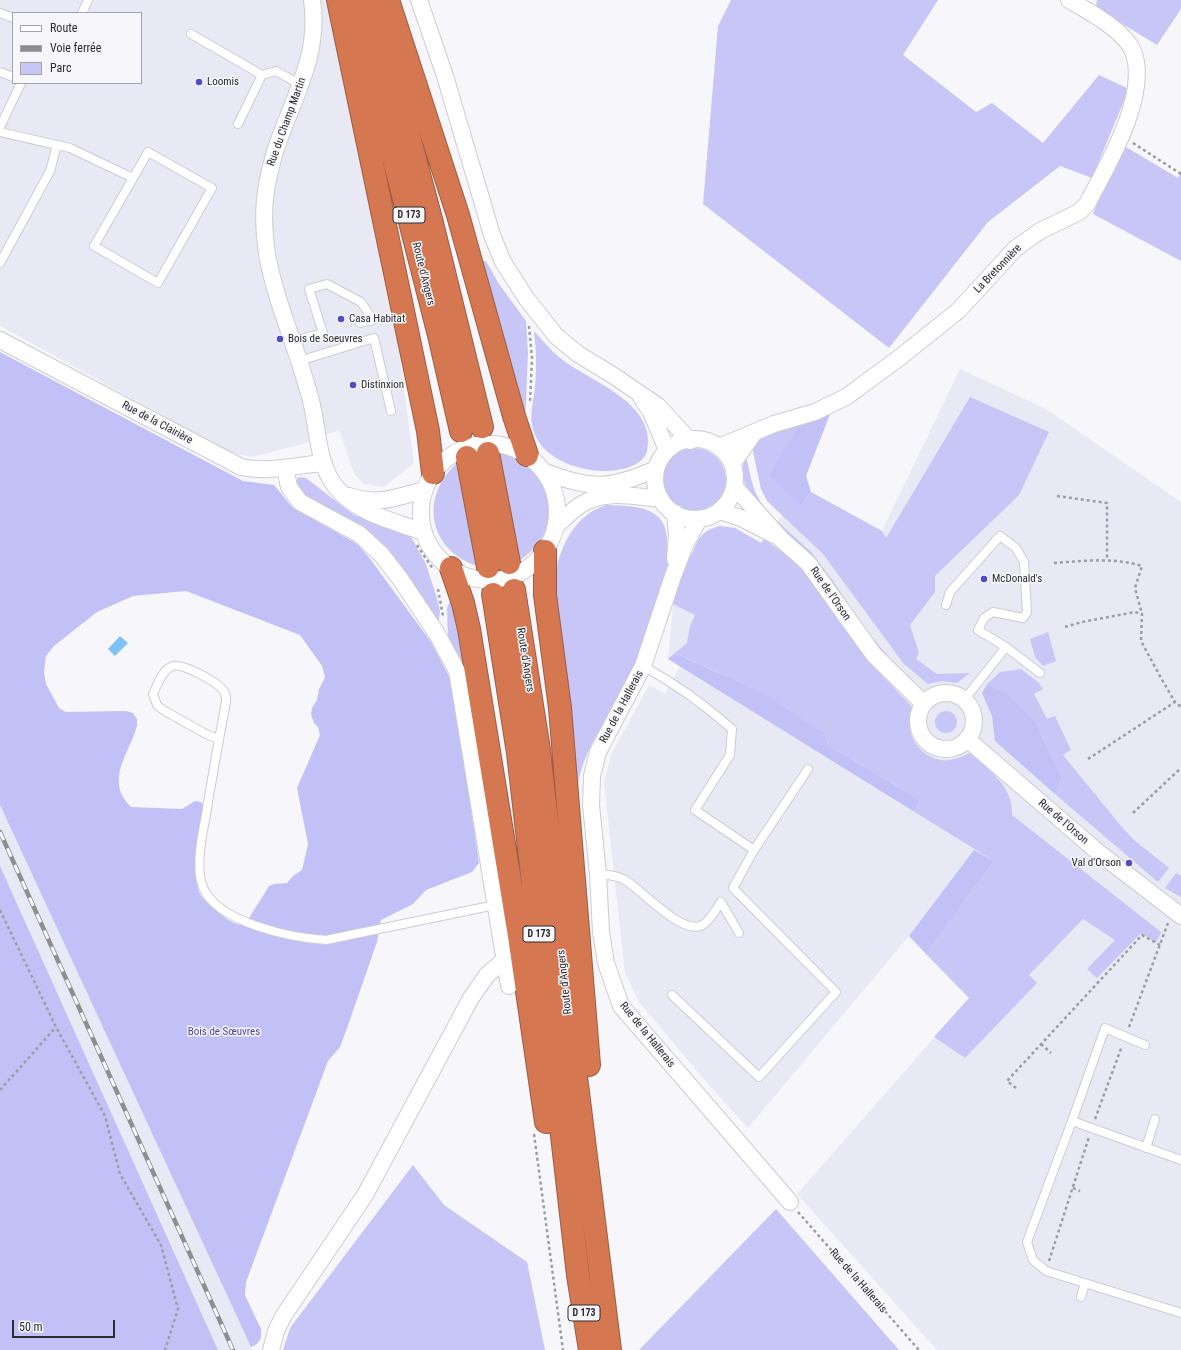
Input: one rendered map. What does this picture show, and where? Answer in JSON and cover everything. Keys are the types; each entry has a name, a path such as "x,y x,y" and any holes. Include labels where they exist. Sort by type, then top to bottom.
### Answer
{"highway":[{"path":"338,0 428,431 429,481"},
{"name":"Route d'Angers","path":"353,0 439,335 471,429 432,223 374,0"},
{"path":"388,0 458,215 514,416 527,455"},
{"path":"488,453 509,563"},
{"path":"467,457 488,567"},
{"path":"545,551 545,595 560,708 588,1056 590,1112 584,1143"},
{"path":"439,573 463,603 469,629 518,928 565,1253 578,1275"},
{"name":"Route d'Angers","path":"590,1350 578,1275 518,753 504,592 539,750 584,1143 610,1350"}],"street":[{"name":"Rue du Champ Martin","path":"312,0 315,14 314,42 308,67 269,174 264,221 267,254 312,405 324,462 330,480 359,508 423,532"},
{"path":"419,0 445,76 492,235 503,262 526,298 556,336 578,354 658,406 690,441"},
{"name":"La Bretonnière","path":"719,447 741,436 754,433 774,424 815,412 846,397 899,358 958,311 1016,248 1040,231 1079,212 1087,204 1122,137 1131,107 1136,76 1132,50 1119,32 1078,2"},
{"name":"Rue de la Clairière","path":"0,340 226,460 254,470 285,468 324,462"},
{"path":"638,392 651,412 667,450"},
{"path":"733,463 719,447 710,442 695,440 682,442 667,450 656,469 657,488 661,499 675,514 688,518 699,519 710,517 720,511 731,496 734,486 733,463 754,433"},
{"path":"494,445 509,447 527,455 545,472 556,499 555,527 545,551 533,564 522,572 508,578 493,581 439,573 423,532 420,514 429,481 445,462 460,452 476,446 494,445"},
{"path":"285,468 289,487 300,502 310,509 358,534 381,554 401,580 440,639 457,671 462,691 509,986"},
{"path":"545,472 581,484 608,486 631,480 656,469"},
{"path":"344,495 363,500 382,501 429,481"},
{"name":"Rue de l'Orson","path":"734,486 782,540 808,563 874,655 924,704"},
{"path":"555,527 575,509 594,497 624,495 661,499"},
{"name":"Rue de l'Orson","path":"720,511 742,518 782,540"},
{"name":"Rue de la Hallerais","path":"673,576 677,534 675,514"},
{"name":"Rue de la Hallerais","path":"699,519 685,545 673,576 643,666 598,752 592,776 591,805 598,874 601,932 606,963 621,1006 790,1202"},
{"path":"944,693 958,696 964,700 969,705 974,719 971,733 967,739 955,747 948,748 934,746 928,742 920,730 919,724 921,710 924,704 930,698 944,693"},
{"name":"Rue de l'Orson","path":"967,739 1175,918"},
{"path":"271,1350 276,1332 284,1315 365,1195 471,998 487,975 504,960"}],"lane":[{"path":"82,12 88,0"},
{"path":"0,13 12,18"},
{"path":"191,34 262,75 276,71 301,85"},
{"path":"0,72 12,77"},
{"path":"238,124 262,75"},
{"path":"0,126 21,84"},
{"path":"0,132 70,148 133,178"},
{"path":"0,263 50,171 57,145"},
{"path":"148,152 212,188 158,283 94,246 133,178 148,152"},
{"path":"293,341 326,333 309,289 327,284 360,302 373,320 360,323"},
{"path":"299,361 374,338 391,411"},
{"path":"946,605 950,592 1000,536 1016,548 1024,562 1027,612 1023,618 993,612 984,618 978,630 1006,647 1040,673"},
{"path":"964,700 1006,647"},
{"path":"218,739 206,734 163,710 157,705 153,694 164,673 170,668 174,666 184,667 213,681 222,688 226,694 226,702 218,739 201,842 200,872 203,887 206,893 223,909 239,918 274,932 306,939 326,940 495,905"},
{"path":"643,666 672,681 703,703 732,729 730,755 695,810 754,850"},
{"path":"672,995 759,1077 836,992 733,888 754,850 808,769"},
{"path":"598,874 614,876 625,880 676,920 688,927 697,927 704,924 721,902 739,933"},
{"path":"1145,1045 1105,1028 1027,1242 1033,1260 1046,1271 1181,1313"},
{"path":"1146,1148 1155,1119"},
{"path":"1072,1121 1181,1160"},
{"path":"1081,1297 1085,1283"}],"path":[{"path":"1122,137 1181,174"},
{"path":"1057,496 1107,503 1108,560"},
{"path":"1054,563 1108,560 1128,561 1142,566 1135,588 1142,614 1141,641 1175,702 1181,708"},
{"path":"439,573 443,610 443,624 440,639"},
{"path":"1065,627 1082,622 1135,612 1142,614"},
{"path":"1088,758 1175,702"},
{"path":"1133,813 1181,768"},
{"path":"0,910 56,1027 105,1116 120,1174 162,1245 178,1309 164,1350"},
{"path":"1046,1271 1092,1128 1125,1037 1160,945 1175,918"},
{"path":"1016,1088 1007,1080 1142,935 1160,945"},
{"path":"0,1090 56,1027"},
{"path":"1041,1044 1051,1053"},
{"path":"534,1133 563,1350"},
{"path":"1073,1188 1080,1190"},
{"name":"Rue de la Hallerais","path":"790,1202 919,1350"}],"shaded area":[{"path":"0,0 329,0 390,312 397,338 414,463 384,487 364,484 354,474 339,430 302,444 252,457 233,454 0,326"},
{"path":"960,369 1046,409 1181,502 1181,1350 937,1350 797,1194 969,998 909,936 748,1128 708,1084 639,1002 625,973 604,783 611,755 649,685 665,694 680,666 668,659 673,604 688,554 692,554 698,539 707,530 720,526 735,528 762,543 782,515 785,512 794,516 811,492 882,531"},
{"path":"120,636 128,643 115,656 108,649"},
{"path":"0,805 252,1350 218,1350 0,866"}],"green space":[{"path":"731,0 938,0 903,55 976,112 992,103 1043,143 1099,75 1129,89 1092,178 1060,166 988,222 889,348 703,204 718,26"},
{"path":"1097,0 1181,0 1181,9 1157,45 1096,8"},
{"path":"1120,146 1126,147 1178,178 1181,171 1181,261 1093,214"},
{"path":"479,261 486,261 499,284 526,321 528,353 525,426"},
{"path":"534,331 552,351 564,361 620,397 633,408 643,420 648,435 647,451 645,456 637,464 620,470 598,471 586,469 573,466 562,461 551,455 542,447 536,437 532,425 536,372"},
{"name":"Bois de Sœuvres","path":"0,352 243,481 274,485 292,507 357,544 368,556 431,642 452,682 479,863 472,872 426,890 413,904 381,920 377,942 340,1047 328,1061 246,1282 245,1295 261,1329 261,1338 257,1344 251,1347 0,805","holes":["186,591 300,635 322,666 325,677 319,689 317,700 312,708 311,714 314,723 318,727 320,735 297,788 308,844 302,870 293,876 287,883 269,886 246,923 242,925 232,922 209,905 201,896 198,889 197,860 204,806 201,802 195,801 182,809 131,807 123,797 119,787 119,777 124,757 137,726 137,719 133,713 126,711 66,712 59,708 46,684 44,672 46,656 54,646 97,612 133,596"]},
{"path":"970,397 1049,432 1019,495 935,576 935,592 910,625 919,653 916,659 937,674 970,673 957,683 941,681 928,684 904,664 823,554 767,501 761,489 752,447 762,435 801,424 801,506 811,492 882,531 886,538"},
{"path":"832,409 806,476 811,492 801,506 769,475 801,424"},
{"path":"694,448 712,454 720,462 726,480 720,498 712,506 694,512 676,506 668,498 662,480 668,462 676,454"},
{"path":"496,452 516,459 532,469 543,483 548,500 549,516 544,533 534,549 517,562"},
{"path":"746,456 756,494 771,514 769,517 747,489 744,482 743,466"},
{"path":"456,464 477,566 461,558 448,548 440,536 435,522 434,507 437,492 444,477"},
{"path":"297,478 306,478 354,515 410,535 426,564 437,598 440,611 438,627 412,584 297,491"},
{"path":"606,505 629,506 650,511 657,516 663,524 667,534 667,548 672,550 659,602 633,671 590,747 578,786 574,787 551,594 553,580 561,553 573,529 582,519 593,511"},
{"path":"775,519 812,553 833,581 862,625 895,665 924,693 918,692 901,675 773,522"},
{"path":"720,526 735,528 761,543 764,539 789,557 814,582 837,619 869,662 913,708 910,727 911,734 918,746 929,756 942,760 954,759 970,753 999,780 1005,788 1012,805 1012,815 1161,932 1156,943 1141,933 1097,978 1087,969 1115,940 1083,919 1029,975 1037,983 965,1058 934,1037 969,998 926,954 994,861 913,811 920,800 828,745 824,732 719,673 675,653 687,643 690,626 695,615 673,604 688,554 692,554 699,539 705,533"},
{"path":"452,596 466,657 463,668 448,639 447,608"},
{"path":"1048,632 1056,661 1043,666 1035,657 1030,639"},
{"path":"675,653 766,695 824,732 828,745 920,800 913,811 668,659"},
{"path":"1021,669 1039,683 1043,689 1034,694 1047,719 1055,716 1071,750 1063,755 1134,840 1169,868 1158,882 1055,794 1062,778 1043,739 1038,724 1006,692 987,684 1000,672"},
{"path":"987,684 1006,692 1038,724 1043,739 1062,778 1055,794 995,741 992,716 982,693"},
{"path":"946,711 954,714 957,722 954,730 946,733 938,730 935,722 938,714"},
{"path":"974,850 994,861 926,954 909,936"},
{"path":"0,866 218,1350 0,1350"},
{"path":"1176,873 1181,876 1181,897 1165,888"},
{"path":"413,1165 444,1205 527,1262 545,1350 283,1350 290,1328"},
{"path":"776,1209 899,1350 639,1350"}],"tunnel":[{"path":"509,563 514,590"},
{"path":"488,567 493,594"}],"railway":[{"path":"0,832 233,1350"}],"place":[{"name":"Loomis","path":"199,82"},
{"name":"Casa Habitat","path":"341,319"},
{"name":"Bois de Soeuvres","path":"280,339"},
{"name":"Distinxion","path":"353,385"},
{"name":"McDonald's","path":"984,579"},
{"name":"Val d'Orson","path":"1129,863"}]}
